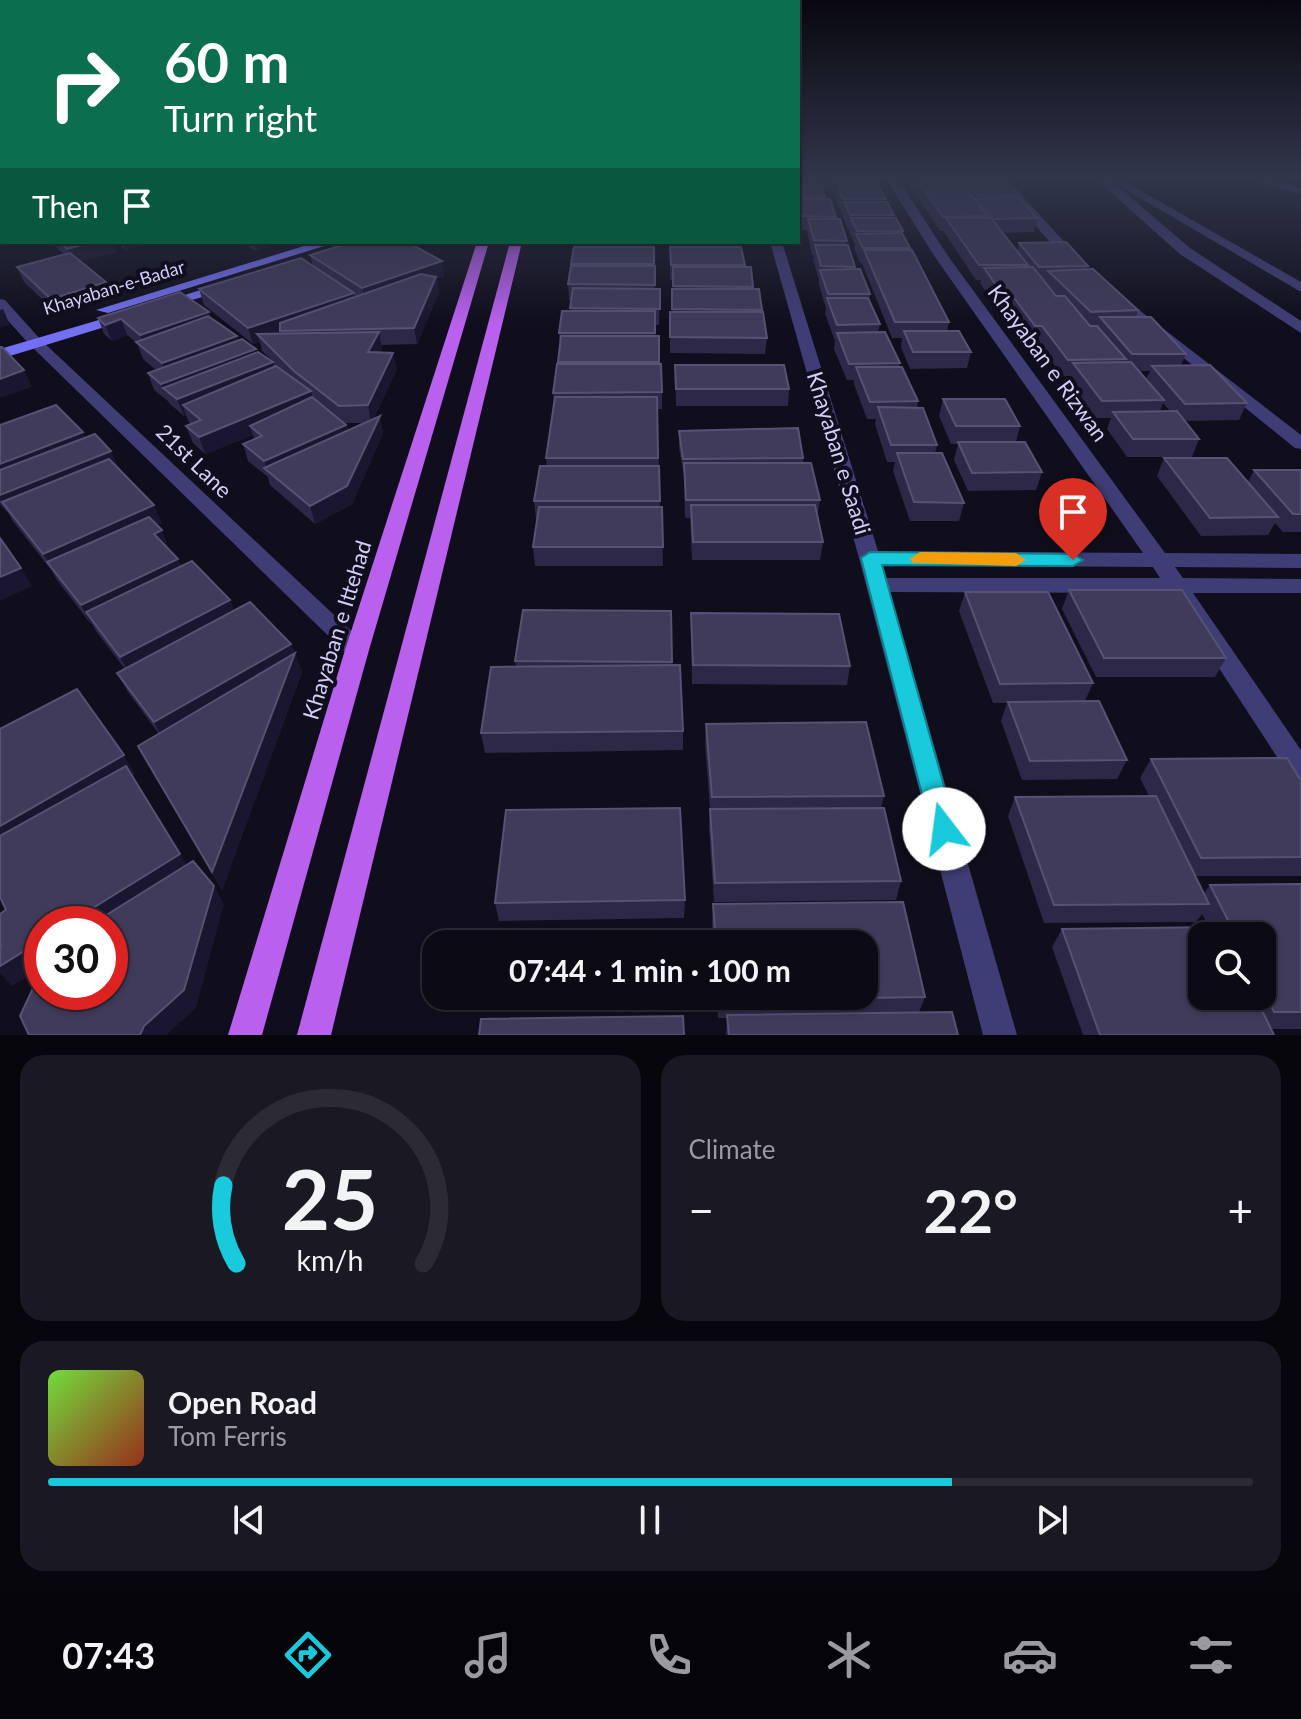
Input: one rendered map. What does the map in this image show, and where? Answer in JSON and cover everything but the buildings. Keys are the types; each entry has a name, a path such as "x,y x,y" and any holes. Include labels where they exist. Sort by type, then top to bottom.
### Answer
{"main road":[{"name":"Khayaban e Ittehad","path":"245,1035 357,650 482,244"},
{"path":"314,1035 515,244"},
{"name":"Khayaban-e-Badar","path":"0,354 31,338 336,247"},
{"name":"Khayaban-e-Badar","path":"0,341 31,338"}],"street":[{"name":"Khayaban e Rizwan","path":"923,227 1160,561 1301,772"},
{"path":"1042,227 1059,247 1098,281 1301,444"},
{"path":"1162,227 1185,251 1301,328"},
{"path":"1196,227 1301,288"},
{"name":"Khayaban e Saadi","path":"777,244 870,558 1000,1035"},
{"name":"21st Lane","path":"0,303 31,338 357,650"},
{"path":"870,558 1301,561"},
{"path":"877,585 1301,586"}],"slow traffic":[{"path":"920,559 1016,560"}],"route":[{"path":"944,829 870,558 1073,560"}]}
